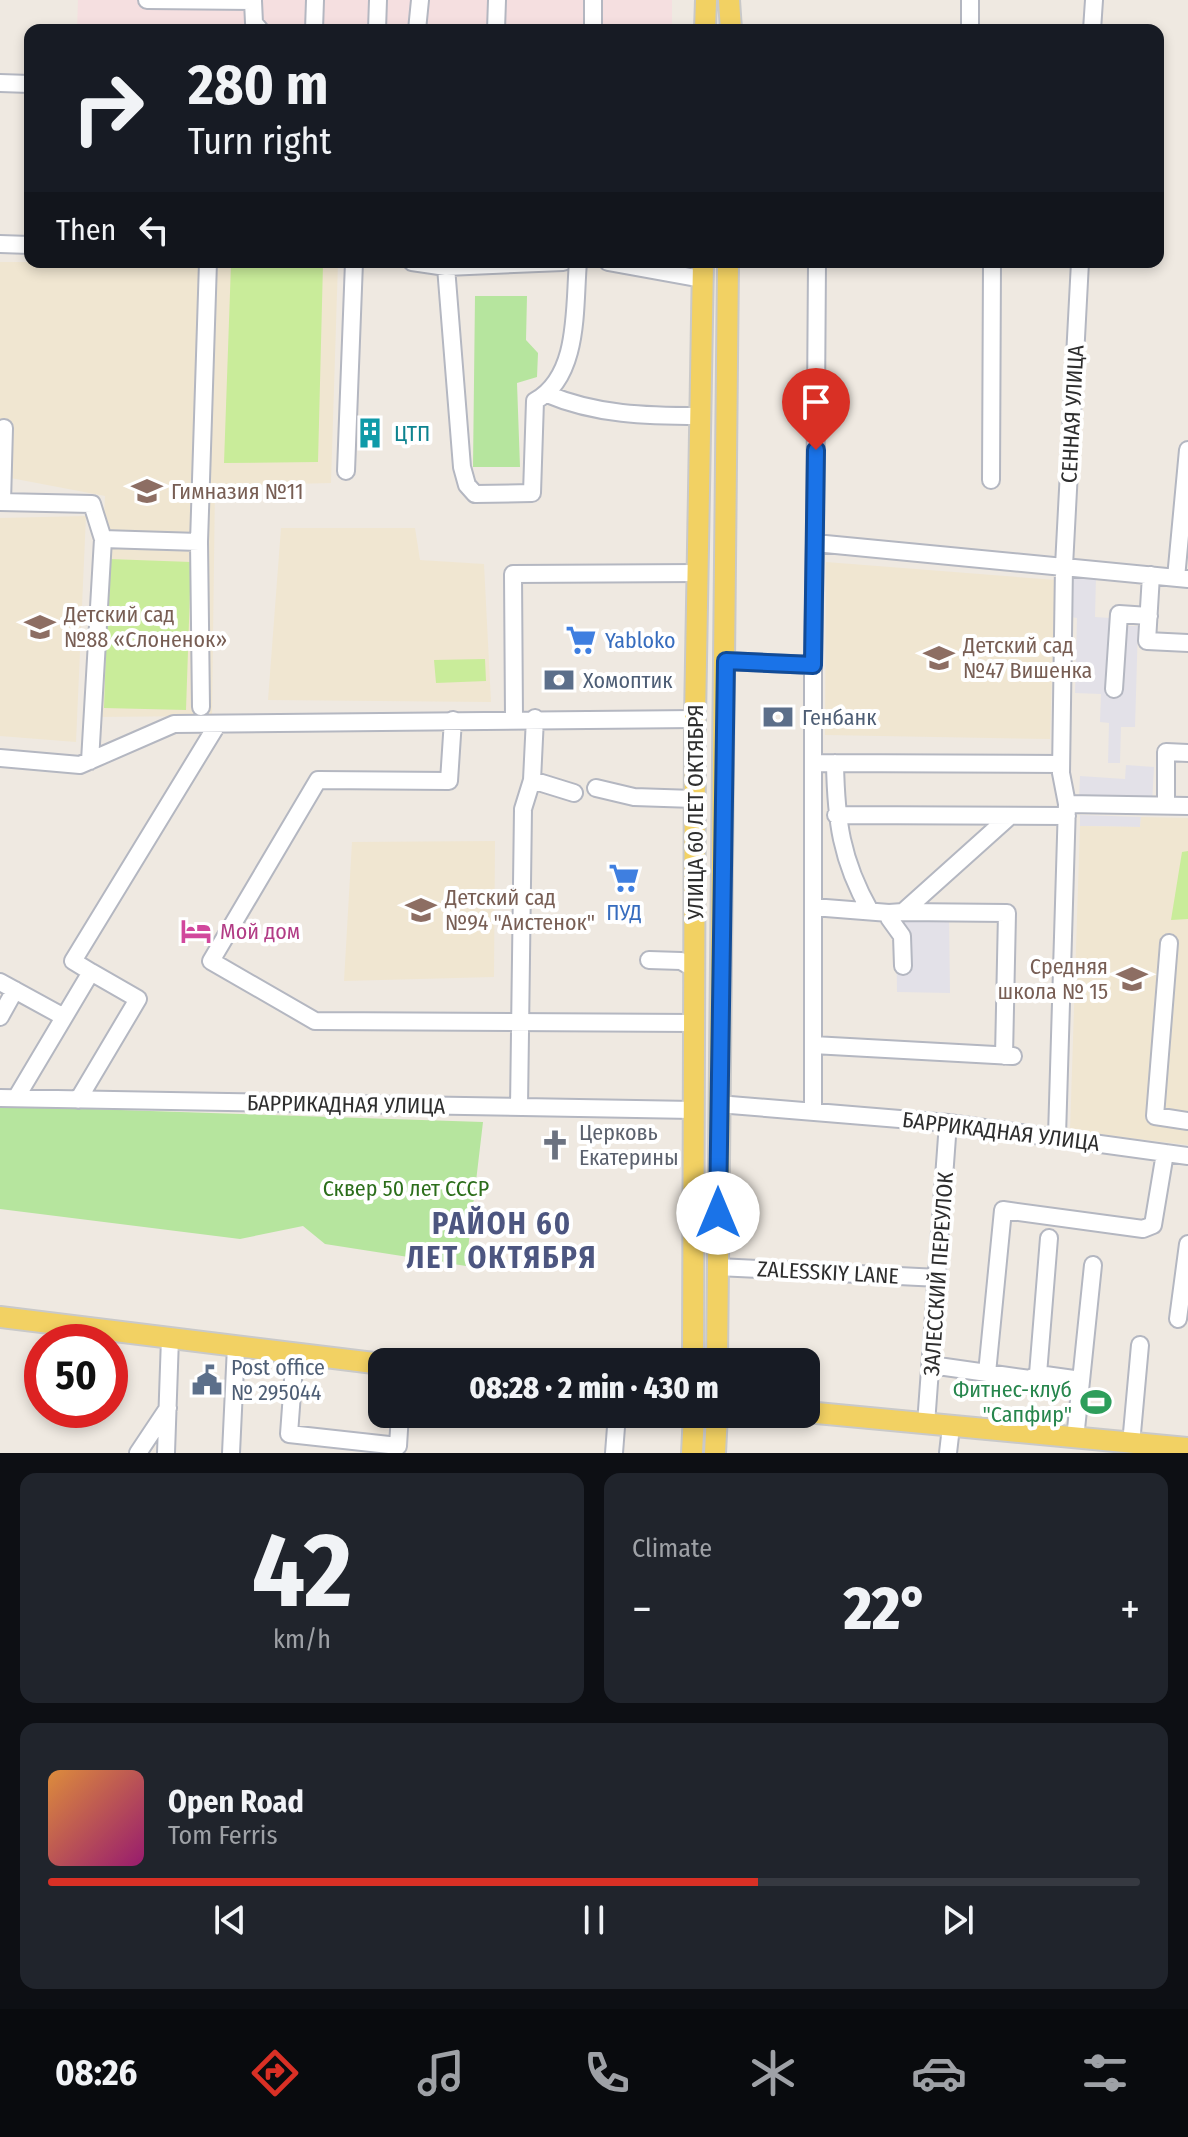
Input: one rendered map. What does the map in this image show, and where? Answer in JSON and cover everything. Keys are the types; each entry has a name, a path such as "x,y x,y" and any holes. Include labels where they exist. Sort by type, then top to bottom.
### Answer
{"main road":[{"path":"705,24 706,0"},
{"path":"729,0 731,24"},
{"name":"УЛИЦА 60 ЛЕТ ОКТЯБРЯ","path":"717,1348 728,268"},
{"name":"УЛИЦА 60 ЛЕТ ОКТЯБРЯ","path":"693,1348 694,1023 690,961 702,270"},
{"path":"702,336 728,337"},
{"path":"0,1317 368,1362"},
{"path":"820,1413 1188,1448"},
{"path":"692,1453 693,1428"},
{"path":"715,1453 716,1428"}],"street":[{"path":"147,0 253,1 255,24"},
{"path":"314,24 315,0"},
{"path":"377,24 378,0"},
{"path":"418,24 420,0"},
{"path":"496,24 497,0"},
{"path":"593,0 593,24"},
{"path":"970,0 970,24"},
{"path":"1092,24 1094,0"},
{"path":"0,83 24,84"},
{"path":"0,244 24,245"},
{"path":"201,707 199,542 208,268"},
{"path":"346,471 354,268"},
{"path":"446,268 462,467 467,485 475,494 532,493 535,401 547,394 568,360 577,268"},
{"path":"678,268 702,270"},
{"path":"813,1112 817,268"},
{"path":"991,480 992,268"},
{"name":"СЕННАЯ УЛИЦА","path":"1057,1136 1067,810 1061,764 1064,566 1080,268"},
{"path":"547,394 573,405 620,413 700,416"},
{"path":"4,428 1,502 92,504 103,539 90,761"},
{"path":"815,543 1182,579 1188,450"},
{"path":"103,539 199,542"},
{"path":"514,718 513,574 699,573"},
{"path":"1151,575 1147,641 1188,643"},
{"path":"1114,689 1119,614 1149,616"},
{"path":"726,661 813,665"},
{"path":"0,758 80,765 174,724 514,718 695,719"},
{"path":"519,1107 523,809 532,780 535,718"},
{"path":"453,720 449,781 318,780 211,961 315,1021 694,1023"},
{"path":"78,1100 138,999 73,961 217,725"},
{"path":"1166,805 1166,752 1188,753"},
{"path":"813,763 1061,764"},
{"path":"835,763 836,815 849,874 870,911"},
{"path":"532,780 574,793"},
{"path":"596,788 634,797 694,799"},
{"path":"836,815 1010,816 1067,810 1188,806"},
{"path":"903,966 902,936 889,918 1010,816"},
{"path":"813,907 896,912 1007,913 1008,1056 813,1045"},
{"path":"1169,943 1155,1116 1188,1121"},
{"path":"649,960 690,961"},
{"path":"8,1098 91,972"},
{"path":"0,982 64,1017"},
{"path":"0,1017 15,990"},
{"name":"БАРРИКАДНАЯ УЛИЦА","path":"8,1098 693,1110"},
{"name":"БАРРИКАДНАЯ УЛИЦА","path":"718,1104 948,1123 1188,1156"},
{"name":"ЗАЛЕССКИЙ ПЕРЕУЛОК","path":"926,1424 948,1123"},
{"path":"987,1373 1003,1210 1143,1229 1153,1225 1165,1153"},
{"path":"1038,1374 1049,1238"},
{"path":"1178,1319 1188,1244"},
{"path":"1075,1439 1093,1265"},
{"name":"ZALESSKIY LANE","path":"717,1267 939,1278"},
{"path":"166,1453 170,1338"},
{"path":"1131,1444 1140,1345"},
{"path":"231,1453 236,1346"},
{"path":"295,1353 289,1434 317,1445 398,1446 399,1428"},
{"path":"931,1365 1030,1379 1038,1374 1081,1380"},
{"path":"138,1453 168,1407"},
{"path":"948,1453 951,1427"},
{"path":"614,1453 616,1428"}],"shaded area":[{"path":"78,0 672,0 672,24 77,24"},
{"name":"Гимназия №11","path":"0,262 24,262 24,268 338,268 331,483 215,486 212,716 94,717 105,496 0,476"},
{"name":"Детский сад №88 «Слоненок»","path":"86,516 76,742 0,736 0,518"},
{"path":"281,528 415,528 420,560 484,564 491,702 268,700"},
{"name":"Детский сад №47 Вишенка","path":"826,562 1055,580 1050,739 825,735"},
{"path":"1072,576 1096,577 1095,617 1110,618 1110,626 1138,626 1135,727 1121,727 1120,763 1108,763 1109,723 1100,722 1101,694 1075,693 1077,618 1071,617"},
{"path":"1126,765 1154,767 1152,803 1079,799 1080,776 1125,779"},
{"path":"1080,815 1141,817 1140,827 1080,826"},
{"name":"Средняя школа № 15","path":"1141,817 1188,818 1188,1145 1070,1131 1080,826 1140,827"},
{"name":"Детский сад №94 \"Аистенок\"","path":"495,841 494,977 344,981 352,842"},
{"path":"896,912 949,915 950,993 897,992"}],"green space":[{"path":"231,268 323,268 318,462 224,463"},
{"path":"475,296 527,296 526,340 538,353 537,377 517,383 520,467 473,467"},
{"path":"109,559 191,562 186,710 104,708"},
{"path":"485,659 486,681 436,683 434,660"},
{"path":"1188,851 1188,919 1171,920 1182,852"},
{"name":"Сквер 50 лет СССР","path":"0,1106 483,1122 466,1266 325,1244 303,1226 240,1239 0,1209"}],"place":[{"name":"ЦТП","path":"370,433"},
{"name":"Гимназия №11","path":"147,491"},
{"name":"Детский сад №88 «Слоненок»","path":"40,627"},
{"name":"Yabloko","path":"581,640"},
{"name":"Детский сад №47 Вишенка","path":"939,658"},
{"name":"Хомоптик","path":"559,680"},
{"name":"Генбанк","path":"778,717"},
{"name":"ПУД","path":"624,878"},
{"name":"Детский сад №94 \"Аистенок\"","path":"421,910"},
{"name":"Мой дом","path":"196,931"},
{"name":"Средняя школа № 15","path":"1132,979"},
{"name":"Церковь Екатерины","path":"555,1145"},
{"name":"Post office № 295044","path":"207,1380"},
{"name":"Фитнес-клуб \"Сапфир\"","path":"1096,1402"}],"district":[{"name":"РАЙОН 60 ЛЕТ ОКТЯБРЯ","path":"502,1241"}],"route":[{"path":"718,1213 726,661 813,665 816,450"}]}
